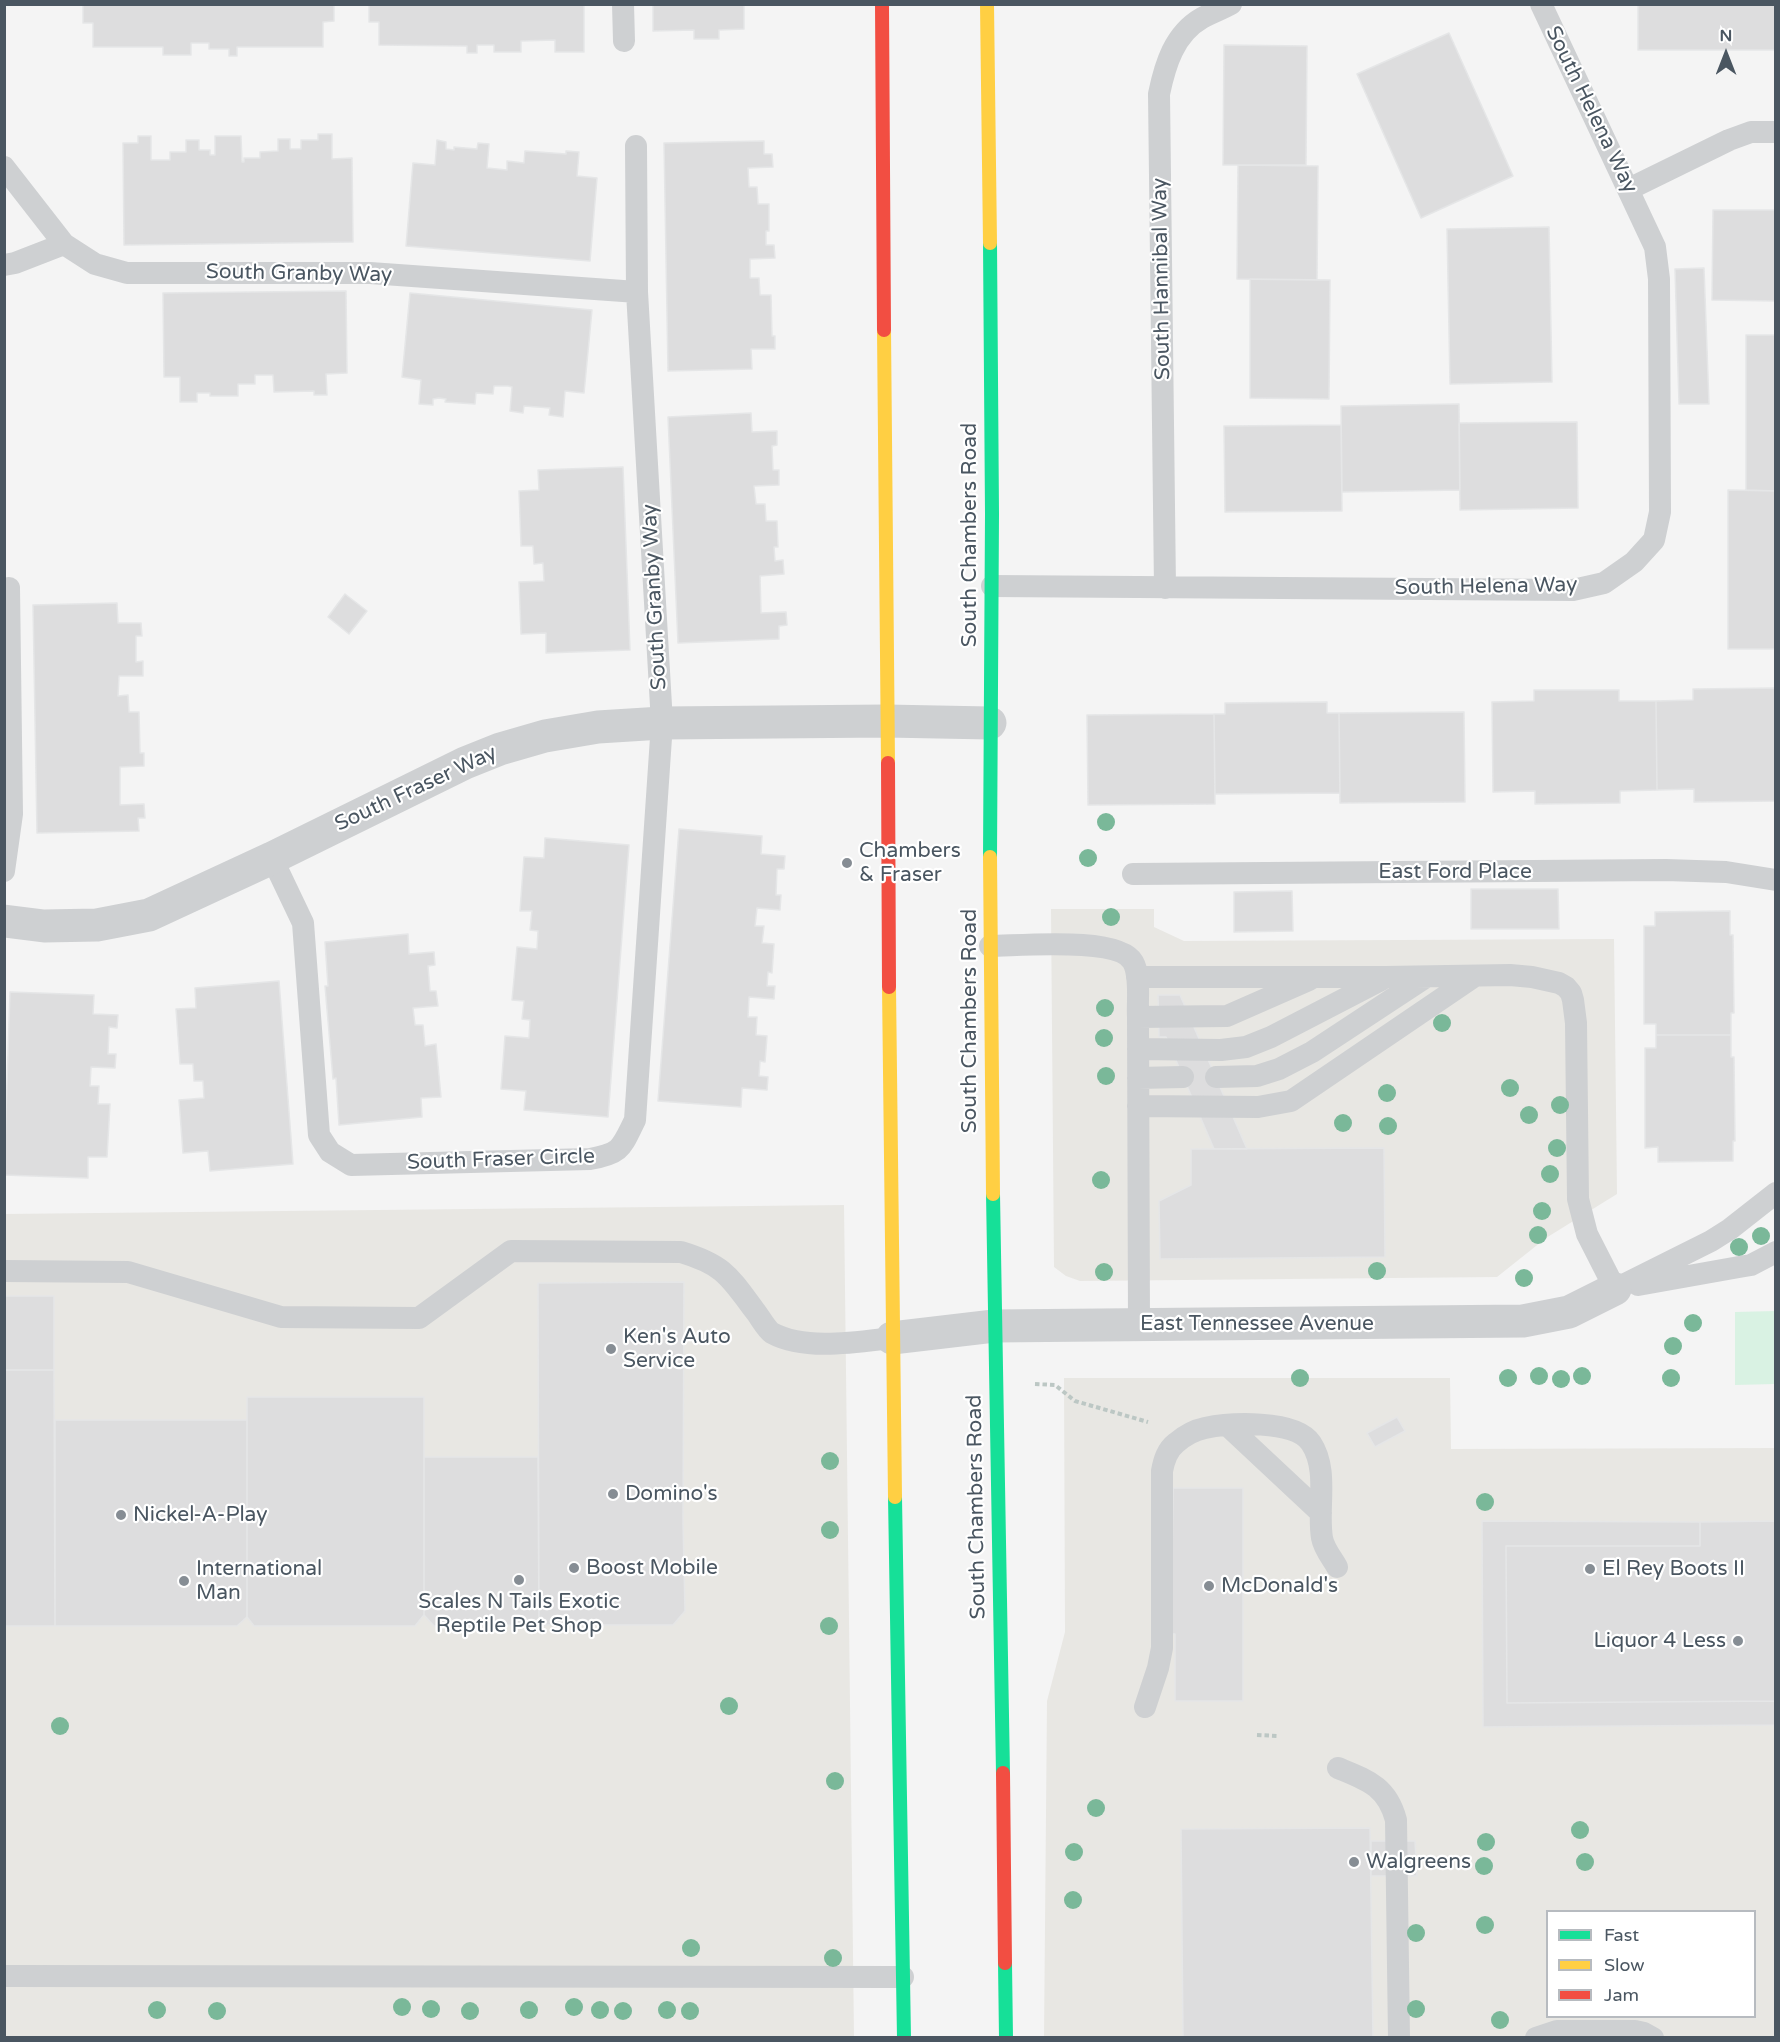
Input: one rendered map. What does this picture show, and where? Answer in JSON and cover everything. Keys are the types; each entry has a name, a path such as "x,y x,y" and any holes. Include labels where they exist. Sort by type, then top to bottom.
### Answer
{"main road":[{"path":"882,4 892,1338 904,2037"},
{"name":"South Chambers Road","path":"987,4 992,586 990,946 1006,2037"}],"street":[{"name":"South Fraser Way","path":"4,921 44,927 97,925 149,915 272,858 436,776 500,749 545,736 598,727 662,723 886,721 990,723"},
{"name":"East Tennessee Avenue","path":"892,1338 994,1326 1523,1321 1569,1312 1616,1289"}],"lane":[{"path":"623,4 624,41"},
{"name":"South Hannibal Way","path":"1165,588 1160,94 1164,67 1179,39 1200,19 1231,4"},
{"name":"South Helena Way","path":"992,586 1573,590 1604,583 1634,562 1654,540 1660,512 1659,279 1655,247 1541,4"},
{"path":"1629,189 1729,140 1751,132 1776,132"},
{"name":"South Granby Way","path":"636,146 637,292 662,723"},
{"name":"South Granby Way","path":"4,167 64,244 95,264 127,273 370,273 637,292"},
{"path":"4,265 64,244"},
{"path":"4,871 12,814 9,588"},
{"name":"South Fraser Circle","path":"272,858 303,923 319,1134 330,1152 351,1165 590,1159 612,1155 624,1143 635,1120 662,723"},
{"name":"East Ford Place","path":"1133,874 1665,870 1726,872 1776,880"},
{"path":"990,946 1096,945 1128,955 1133,962 1137,977 1138,1017 1139,1325"},
{"path":"1216,1077 1257,1076 1279,1069 1312,1052 1427,976"},
{"path":"1138,1106 1258,1107 1291,1101 1475,976"},
{"path":"1137,977 1532,977 1559,983 1566,987 1574,1000 1580,1206 1587,1234 1616,1289"},
{"path":"1138,1017 1227,1016 1315,977"},
{"path":"1138,1049 1221,1050 1246,1047 1271,1037 1385,977"},
{"path":"1138,1078 1183,1077"},
{"name":"East Tennessee Avenue","path":"1616,1289 1711,1241 1776,1193"},
{"path":"4,1271 128,1272 281,1317 419,1318 511,1251 681,1252 706,1260 727,1274 771,1332 796,1341 818,1344 892,1338"},
{"name":"East Tennessee Avenue","path":"1616,1289 1730,1270 1751,1265 1776,1252"},
{"path":"1228,1426 1321,1513"},
{"path":"1145,1707 1162,1648 1162,1471 1168,1451 1188,1435 1203,1429 1228,1426 1281,1427 1302,1434 1310,1441 1320,1471 1322,1539 1337,1567"},
{"path":"1338,1768 1367,1780 1383,1792 1393,1809 1396,1820 1399,2037"},
{"path":"4,1976 903,1977"},
{"path":"1536,2037 1557,2031 1635,2031 1653,2037"}],"path":[{"path":"1034,1384 1055,1385 1075,1401 1148,1422"},
{"path":"1257,1734 1278,1736"}],"shaded area":[{"path":"1051,909 1154,909 1154,927 1184,941 1614,939 1617,1194 1546,1238 1497,1277 1080,1281 1066,1276 1054,1267"},
{"path":"844,1205 854,2037 5,2037 4,1214"},
{"path":"1064,1378 1450,1378 1451,1449 1775,1448 1775,2037 1044,2038 1047,1701 1065,1632"}],"green space":[{"path":"1775,1311 1775,1384 1735,1385 1735,1312"}],"building":[{"path":"83,4 334,4 334,21 323,22 323,47 237,47 237,56 229,56 229,49 209,49 209,43 191,43 191,55 163,55 163,47 93,47 93,23 83,23"},
{"path":"369,4 584,4 584,52 555,52 555,40 521,41 521,52 494,52 494,45 477,45 477,53 467,53 467,46 379,45 379,22 369,22"},
{"path":"653,4 744,4 744,29 719,30 719,39 694,39 694,30 653,31"},
{"path":"1638,4 1776,4 1776,50 1638,50"},
{"path":"1449,33 1513,176 1421,218 1357,74"},
{"path":"1224,45 1307,46 1306,165 1223,165"},
{"path":"318,134 332,134 332,159 352,158 353,242 124,245 123,143 138,143 138,136 151,136 151,160 170,160 170,152 186,152 186,140 199,140 199,150 210,150 210,155 215,155 215,136 241,136 242,162 244,162 244,158 260,158 260,152 278,151 278,139 290,139 290,149 301,149 301,140 318,140"},
{"path":"437,140 446,142 446,149 454,150 454,147 477,149 478,143 489,144 487,168 507,170 507,161 524,163 525,151 566,154 566,151 579,152 577,176 597,178 590,261 406,246 413,163 435,165"},
{"path":"764,141 764,154 772,154 773,167 748,168 749,187 757,187 758,204 769,204 769,231 766,231 766,245 774,245 775,258 750,259 750,278 759,278 760,295 771,295 772,336 775,336 775,349 751,349 752,369 668,371 664,143"},
{"path":"1238,165 1318,166 1317,280 1237,279"},
{"path":"1713,210 1776,210 1776,301 1712,300"},
{"path":"1549,227 1552,382 1450,384 1447,229"},
{"path":"1704,268 1709,404 1679,404 1675,269"},
{"path":"1250,279 1330,280 1329,399 1250,398"},
{"path":"346,291 347,373 326,374 327,395 314,395 314,391 274,392 273,375 255,375 255,384 238,384 238,396 210,396 210,393 197,393 197,402 180,402 180,377 164,377 163,293"},
{"path":"410,293 592,310 584,393 565,391 563,417 549,415 550,408 524,406 523,413 510,411 512,387 508,386 494,386 493,394 476,393 475,404 445,402 446,399 439,398 433,399 433,405 419,404 421,380 402,377"},
{"path":"1746,335 1776,335 1776,491 1746,490"},
{"path":"1459,404 1460,490 1342,492 1341,406"},
{"path":"751,413 752,432 777,431 777,445 772,446 773,470 779,470 779,485 754,486 756,504 765,504 766,521 777,521 778,547 774,547 775,561 783,560 784,574 760,576 761,613 786,612 787,625 779,626 779,639 678,643 668,417"},
{"path":"1577,422 1578,508 1460,510 1459,423"},
{"path":"1341,425 1342,511 1225,512 1224,426"},
{"path":"623,467 630,650 546,653 546,633 521,634 519,582 544,581 543,563 534,564 533,546 521,546 519,491 539,490 538,470"},
{"path":"1728,490 1776,491 1776,649 1728,649"},
{"path":"345,594 367,611 349,634 328,617"},
{"path":"117,603 118,623 141,623 142,636 136,636 136,662 143,661 143,676 119,676 118,696 128,695 129,712 139,712 140,753 144,753 144,766 120,767 120,805 144,804 145,818 138,818 139,831 37,833 33,605"},
{"path":"1776,688 1776,801 1694,802 1694,789 1657,790 1656,701 1693,700 1693,689"},
{"path":"1534,690 1619,690 1619,701 1656,701 1657,790 1620,791 1620,803 1535,804 1535,791 1493,792 1492,702 1534,701"},
{"path":"1327,702 1327,713 1339,713 1340,793 1215,794 1214,714 1225,714 1225,703"},
{"path":"1464,712 1465,802 1340,803 1339,713"},
{"path":"1214,714 1215,804 1088,805 1087,715"},
{"path":"679,829 762,836 761,854 785,856 784,869 777,869 776,895 781,895 780,910 757,908 755,926 764,926 762,943 774,944 772,973 768,972 767,986 775,986 774,999 749,997 748,1017 757,1017 756,1035 767,1036 765,1062 760,1061 759,1076 768,1077 767,1090 742,1088 741,1107 658,1101"},
{"path":"545,838 629,845 608,1117 524,1110 526,1091 501,1089 505,1036 529,1038 530,1020 522,1019 524,1001 512,1000 517,947 537,949 538,931 530,930 532,911 520,911 524,857 544,858"},
{"path":"1471,889 1558,889 1559,929 1471,929"},
{"path":"1292,891 1293,931 1234,932 1234,892"},
{"path":"1730,911 1730,935 1733,935 1734,1013 1731,1013 1731,1035 1656,1035 1656,1024 1644,1024 1644,926 1655,926 1655,912"},
{"path":"408,934 409,954 434,952 435,965 428,966 430,991 436,991 438,1006 413,1008 415,1025 423,1025 425,1046 436,1044 441,1097 421,1098 422,1117 339,1125 325,986 328,986 325,942"},
{"path":"279,981 293,1164 210,1171 208,1151 183,1153 179,1100 204,1098 203,1081 194,1081 193,1064 180,1064 176,1009 196,1008 195,988"},
{"path":"10,992 94,995 93,1014 118,1015 117,1028 109,1027 108,1054 116,1054 115,1068 91,1067 90,1086 99,1086 98,1104 110,1104 107,1157 88,1157 88,1178 4,1175"},
{"path":"1158,995 1180,995 1247,1149 1214,1149 1166,1037 1159,1037"},
{"path":"1656,1035 1731,1035 1731,1057 1734,1057 1735,1141 1733,1141 1733,1161 1658,1162 1658,1147 1645,1148 1645,1048 1656,1048"},
{"path":"1384,1148 1385,1257 1160,1259 1159,1201 1191,1185 1191,1149"},
{"path":"684,1282 685,1611 673,1625 539,1625 538,1283"},
{"path":"4,1296 54,1296 54,1370 4,1370"},
{"path":"4,1370 54,1370 55,1626 4,1626"},
{"path":"247,1397 424,1397 424,1615 415,1626 254,1626 247,1617"},
{"path":"1397,1417 1405,1431 1375,1447 1367,1433"},
{"path":"55,1420 247,1420 247,1617 237,1626 55,1626"},
{"path":"424,1457 538,1457 539,1625 434,1626 424,1615"},
{"path":"1173,1488 1243,1488 1243,1701 1175,1701 1175,1634 1171,1634"},
{"path":"1482,1521 1700,1522 1700,1546 1506,1546 1507,1703 1776,1701 1776,1725 1483,1727"},
{"path":"1776,1521 1776,1701 1507,1703 1506,1546 1700,1546 1700,1522"},
{"name":"Walgreens","path":"1370,1828 1373,2038 1183,2038 1181,1829"},
{"path":"1371,1841 1415,1841 1417,1876 1371,1876"}],"traffic: fast":[{"path":"990,243 992,514 990,857"},
{"path":"993,1194 1003,1773"},
{"path":"895,1497 904,2038"},
{"path":"1005,1963 1006,2038"}],"traffic: slow":[{"path":"987,4 990,243"},
{"path":"884,330 888,763"},
{"path":"990,857 993,1194"},
{"path":"889,987 895,1497"}],"traffic: jam":[{"path":"882,4 884,330"},
{"path":"888,763 889,987"},
{"path":"1003,1773 1005,1963"}],"place":[{"name":"Chambers & Fraser","path":"847,863"},
{"name":"Ken's Auto Service","path":"611,1349"},
{"name":"Domino's","path":"613,1494"},
{"name":"Nickel-A-Play","path":"121,1515"},
{"name":"Boost Mobile","path":"574,1568"},
{"name":"El Rey Boots II","path":"1590,1569"},
{"name":"Scales N Tails Exotic Reptile Pet Shop","path":"519,1580"},
{"name":"International Man","path":"184,1581"},
{"name":"McDonald's","path":"1209,1586"},
{"name":"Liquor 4 Less","path":"1738,1641"},
{"name":"Walgreens","path":"1354,1862"}]}
